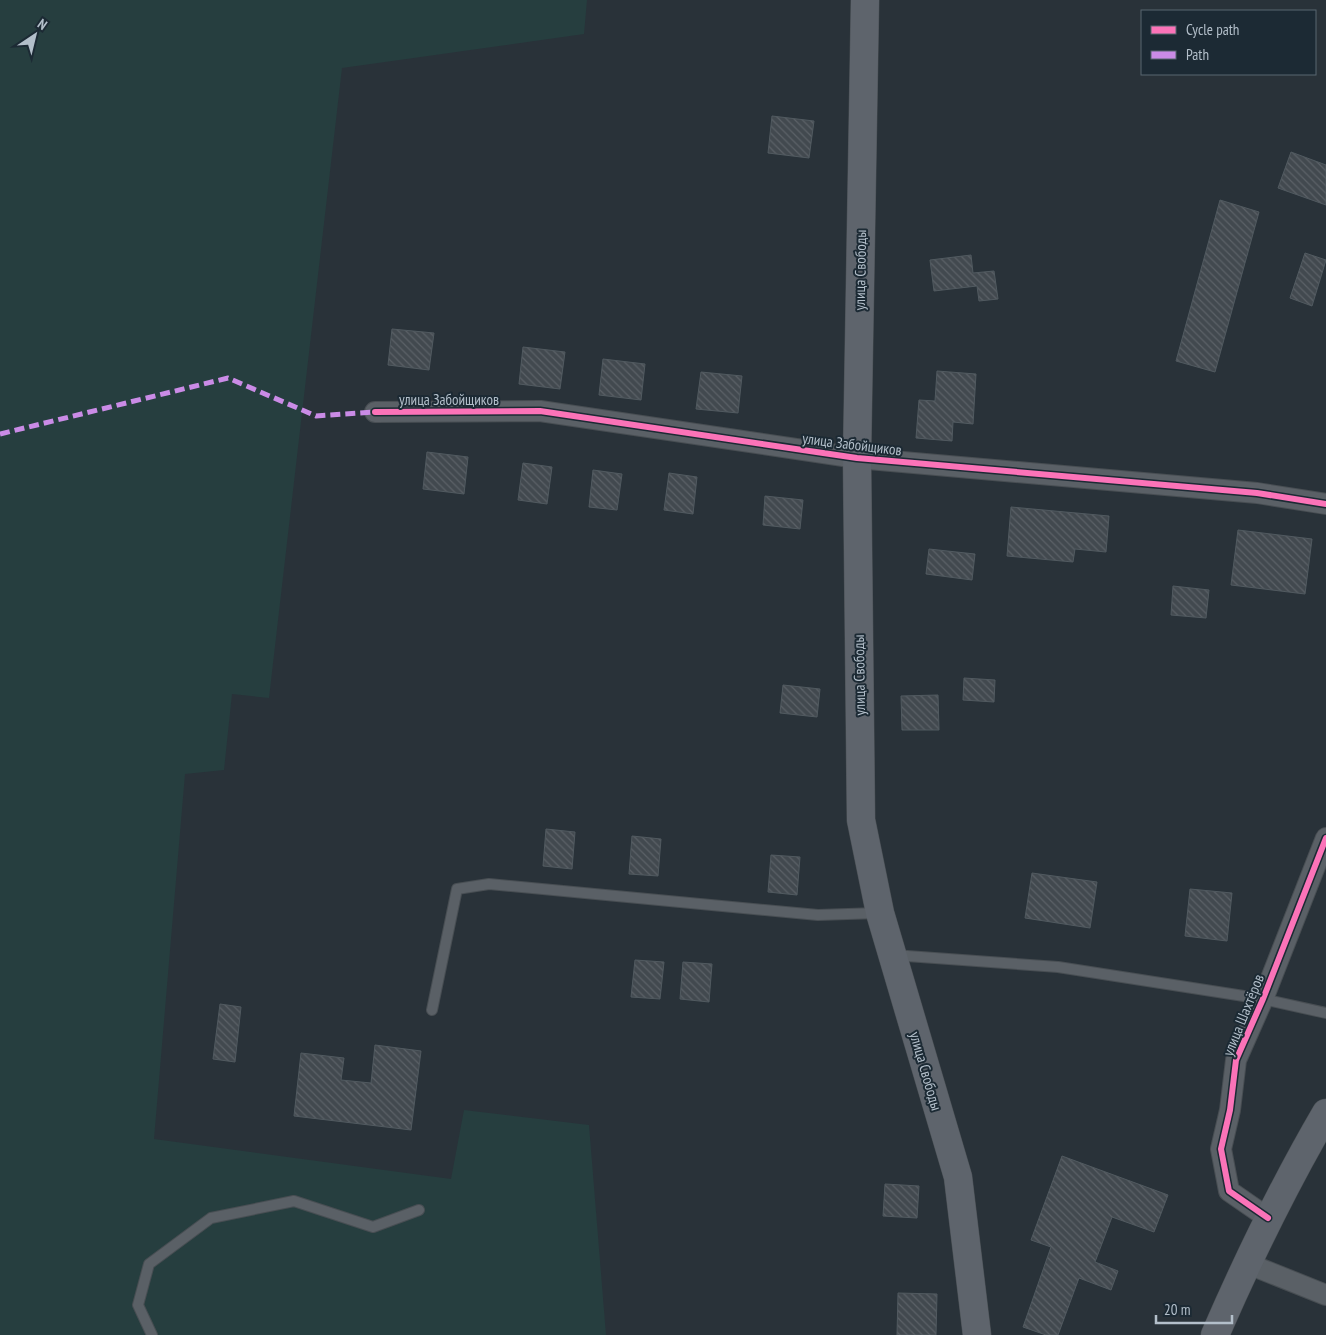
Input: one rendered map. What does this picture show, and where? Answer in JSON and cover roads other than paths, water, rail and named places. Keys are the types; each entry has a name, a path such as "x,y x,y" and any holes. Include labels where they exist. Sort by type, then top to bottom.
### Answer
{"main road":[{"name":"улица Свободы","path":"865,0 857,458 861,820 880,913 958,1177 977,1335"},
{"path":"1215,1335 1268,1218 1326,1113"}],"street":[{"name":"улица Забойщиков","path":"375,412 540,412 857,458 1257,493 1326,504"},
{"name":"улица Шахтёров","path":"1268,1218 1229,1191 1220,1149 1230,1110 1236,1060 1263,999 1326,838"},
{"path":"1246,1263 1326,1295"}],"lane":[{"path":"432,1010 457,890 489,884 818,915 880,913"},
{"path":"892,955 1058,967 1263,999 1326,1013"},
{"path":"152,1335 138,1305 148,1264 211,1218 294,1201 373,1227 419,1210"}]}
